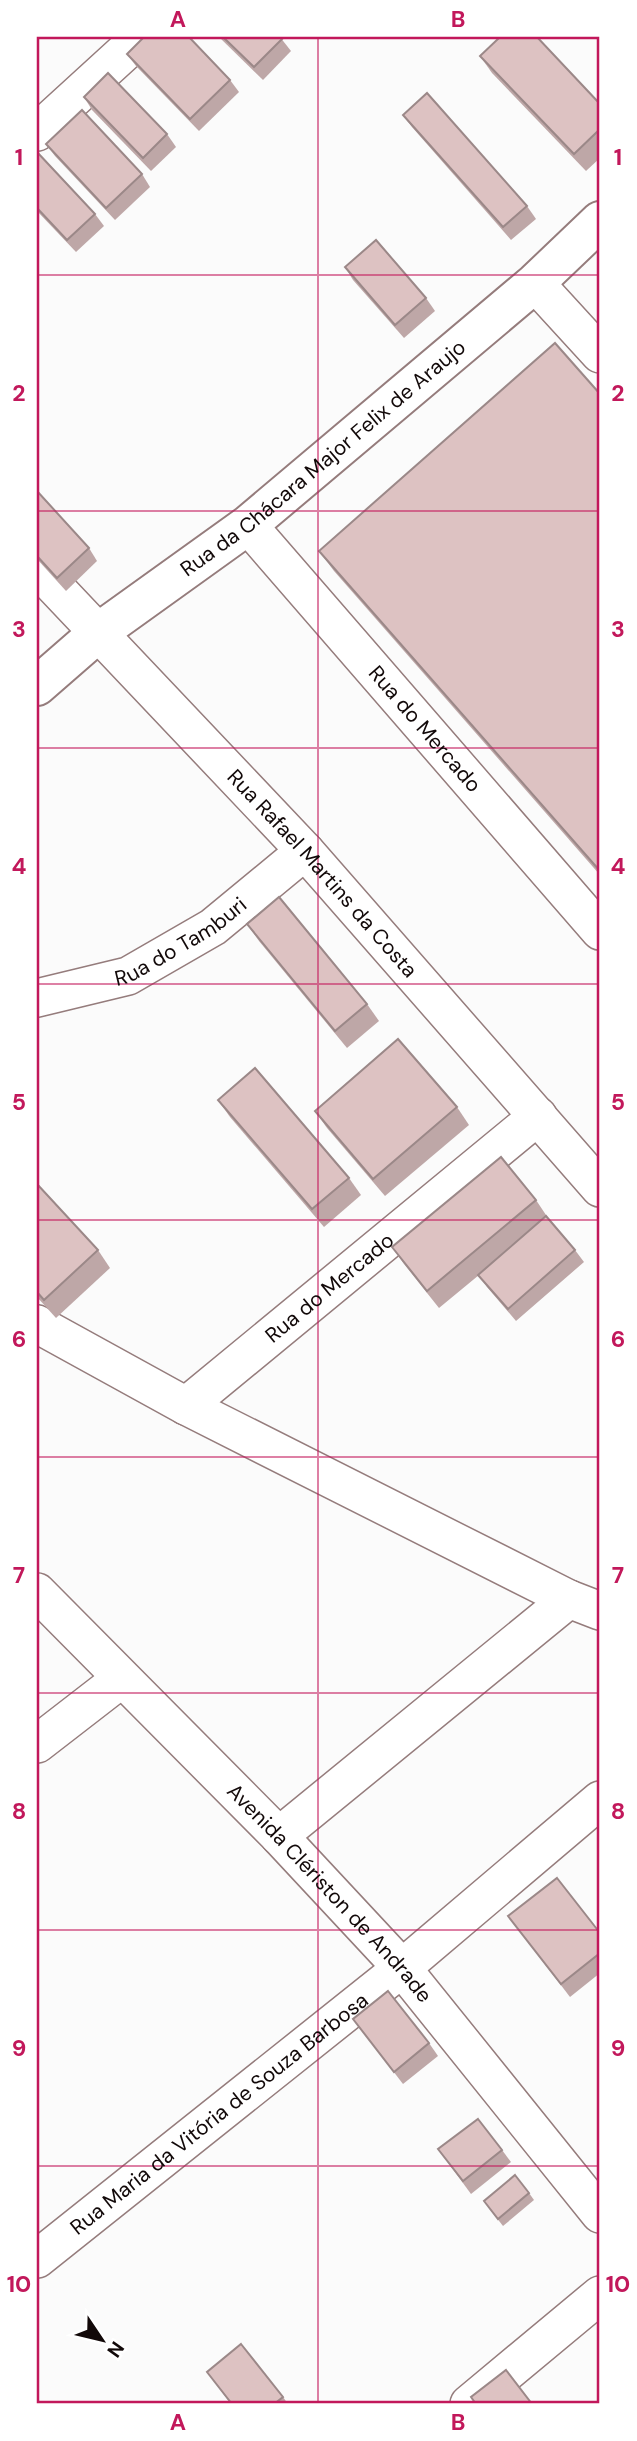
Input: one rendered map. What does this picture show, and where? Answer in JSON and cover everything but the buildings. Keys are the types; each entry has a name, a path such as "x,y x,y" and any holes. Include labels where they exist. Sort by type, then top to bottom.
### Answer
{"street":[{"path":"37,132 140,37"},
{"name":"Rua da Chácara Major Felix de Araujo","path":"37,686 99,632 248,525 535,283 600,221"},
{"path":"535,283 600,354"},
{"name":"Rua do Mercado","path":"248,525 600,931"},
{"name":"Rua Rafael Martins da Costa","path":"37,568 305,851 600,1188"},
{"name":"Rua do Tamburi","path":"37,998 128,976 214,927 305,851"},
{"name":"Rua do Mercado","path":"186,1406 538,1116"},
{"path":"37,1324 186,1406 584,1605 279,1836"},
{"name":"Avenida Clériston de Andrade","path":"37,1592 279,1836 402,1968 600,2214"},
{"path":"37,1744 121,1679"},
{"name":"Rua Maria da Vitória de Souza Barbosa","path":"37,2259 402,1968 600,1800"},
{"path":"468,2404 600,2295"}]}
